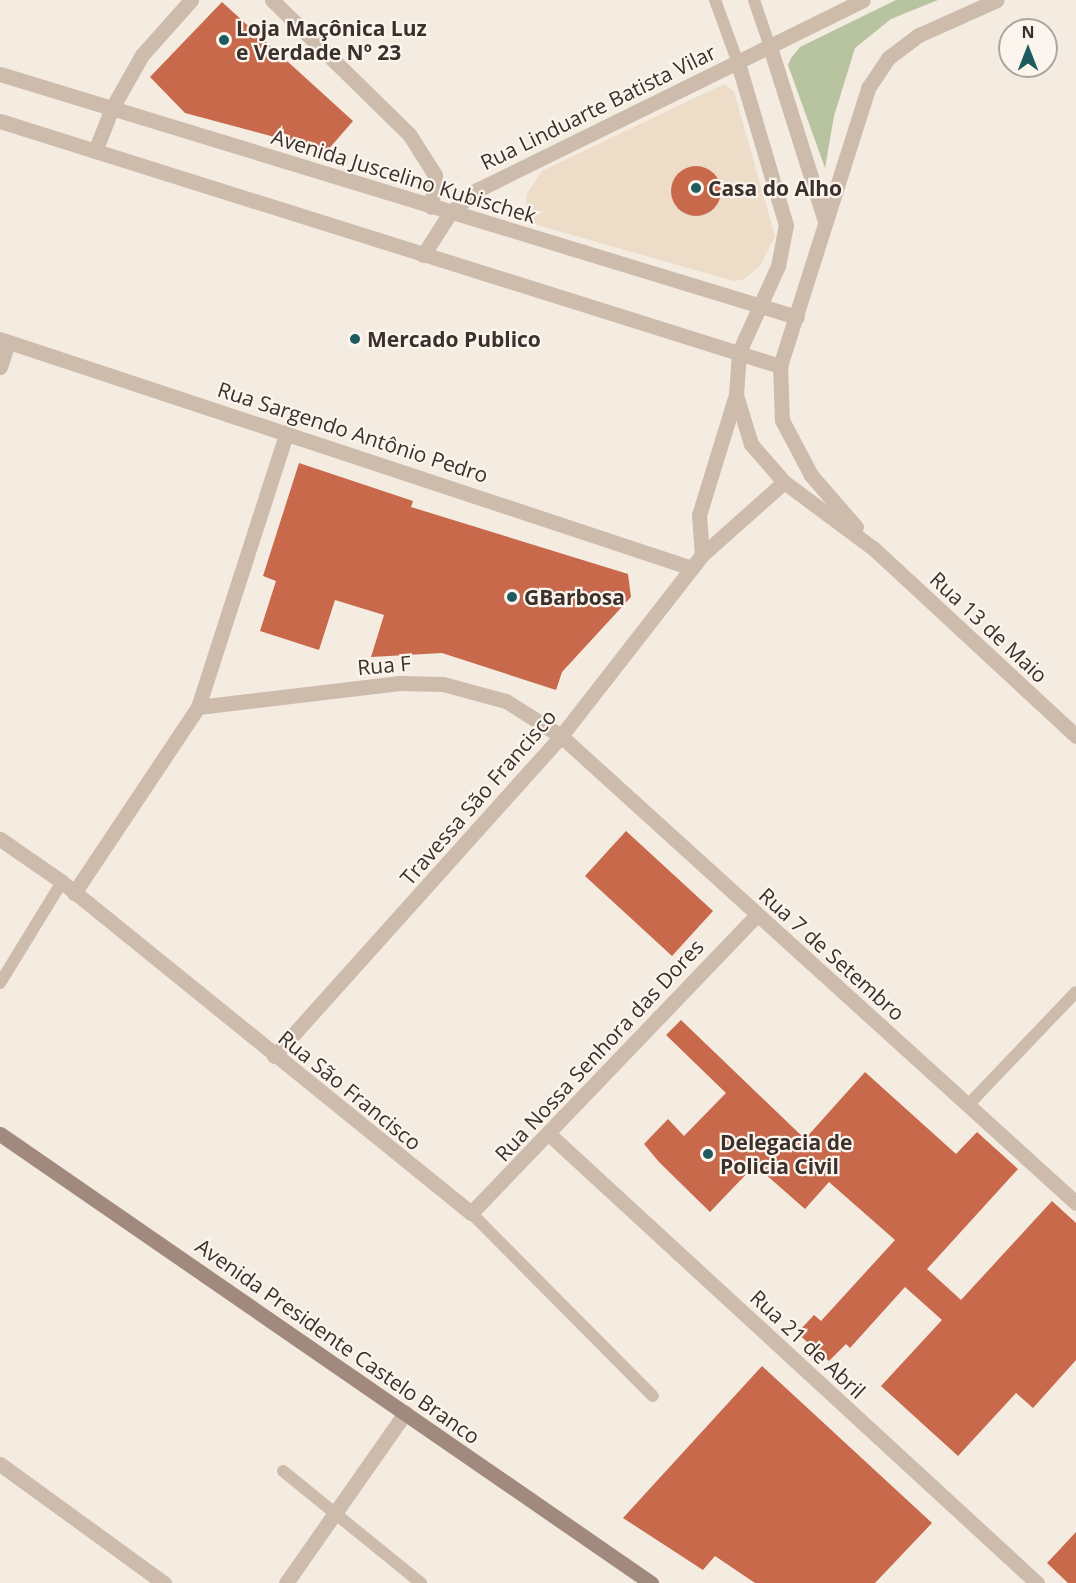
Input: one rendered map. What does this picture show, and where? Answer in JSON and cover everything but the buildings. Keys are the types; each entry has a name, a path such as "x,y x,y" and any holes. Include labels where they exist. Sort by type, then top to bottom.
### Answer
{"main road":[{"name":"Avenida Presidente Castelo Branco","path":"0,1134 651,1583"}],"street":[{"path":"96,151 112,108 142,55 191,0"},
{"path":"272,0 410,135 435,175 430,207"},
{"name":"Rua Linduarte Batista Vilar","path":"423,255 450,213 475,191 863,0"},
{"path":"873,548 811,475 782,420 780,366 868,88 888,58 919,35 997,0"},
{"path":"770,47 825,220"},
{"name":"Rua Linduarte Batista Vilar","path":"738,63 786,225 778,266 757,306 739,352 736,395 751,444 784,482 873,548"},
{"name":"Avenida Juscelino Kubischek","path":"0,74 430,207 797,317"},
{"path":"0,121 780,366"},
{"path":"0,367 4,340"},
{"name":"Rua Sargendo Antônio Pedro","path":"4,340 692,568"},
{"path":"702,555 699,515 736,395"},
{"path":"74,892 198,708 287,432"},
{"name":"Travessa São Francisco","path":"274,1056 561,736 702,555 784,482"},
{"name":"Rua 13 de Maio","path":"873,548 1076,736"},
{"name":"Rua F","path":"198,708 400,683 443,684 506,701 561,736"},
{"name":"Rua 7 de Setembro","path":"561,736 1076,1203"},
{"name":"Rua São Francisco","path":"0,839 62,882 274,1056 471,1213"},
{"name":"Rua Nossa Senhora das Dores","path":"471,1213 550,1135 756,915"},
{"name":"Rua 21 de Abril","path":"550,1135 1037,1583"},
{"path":"286,1583 405,1413"},
{"path":"0,1464 164,1583"}],"lane":[{"path":"716,0 738,63"},
{"path":"754,0 770,47"},
{"path":"0,983 62,882"},
{"path":"969,1105 1076,992"},
{"name":"Rua São Francisco","path":"471,1213 653,1396"},
{"path":"283,1471 421,1583"}],"green space":[{"path":"896,0 938,0 891,19 855,48 834,116 825,168 788,65 800,47"}],"shaded area":[{"path":"724,84 734,92 775,236 760,266 744,279 734,281 537,225 525,217 527,194 542,171"}],"place":[{"name":"Loja Maçônica Luz e Verdade Nº 23","path":"224,40"},
{"name":"Casa do Alho","path":"696,188"},
{"name":"Mercado Publico","path":"355,339"},
{"name":"GBarbosa","path":"512,597"},
{"name":"Delegacia de Policia Civil","path":"708,1154"}]}
